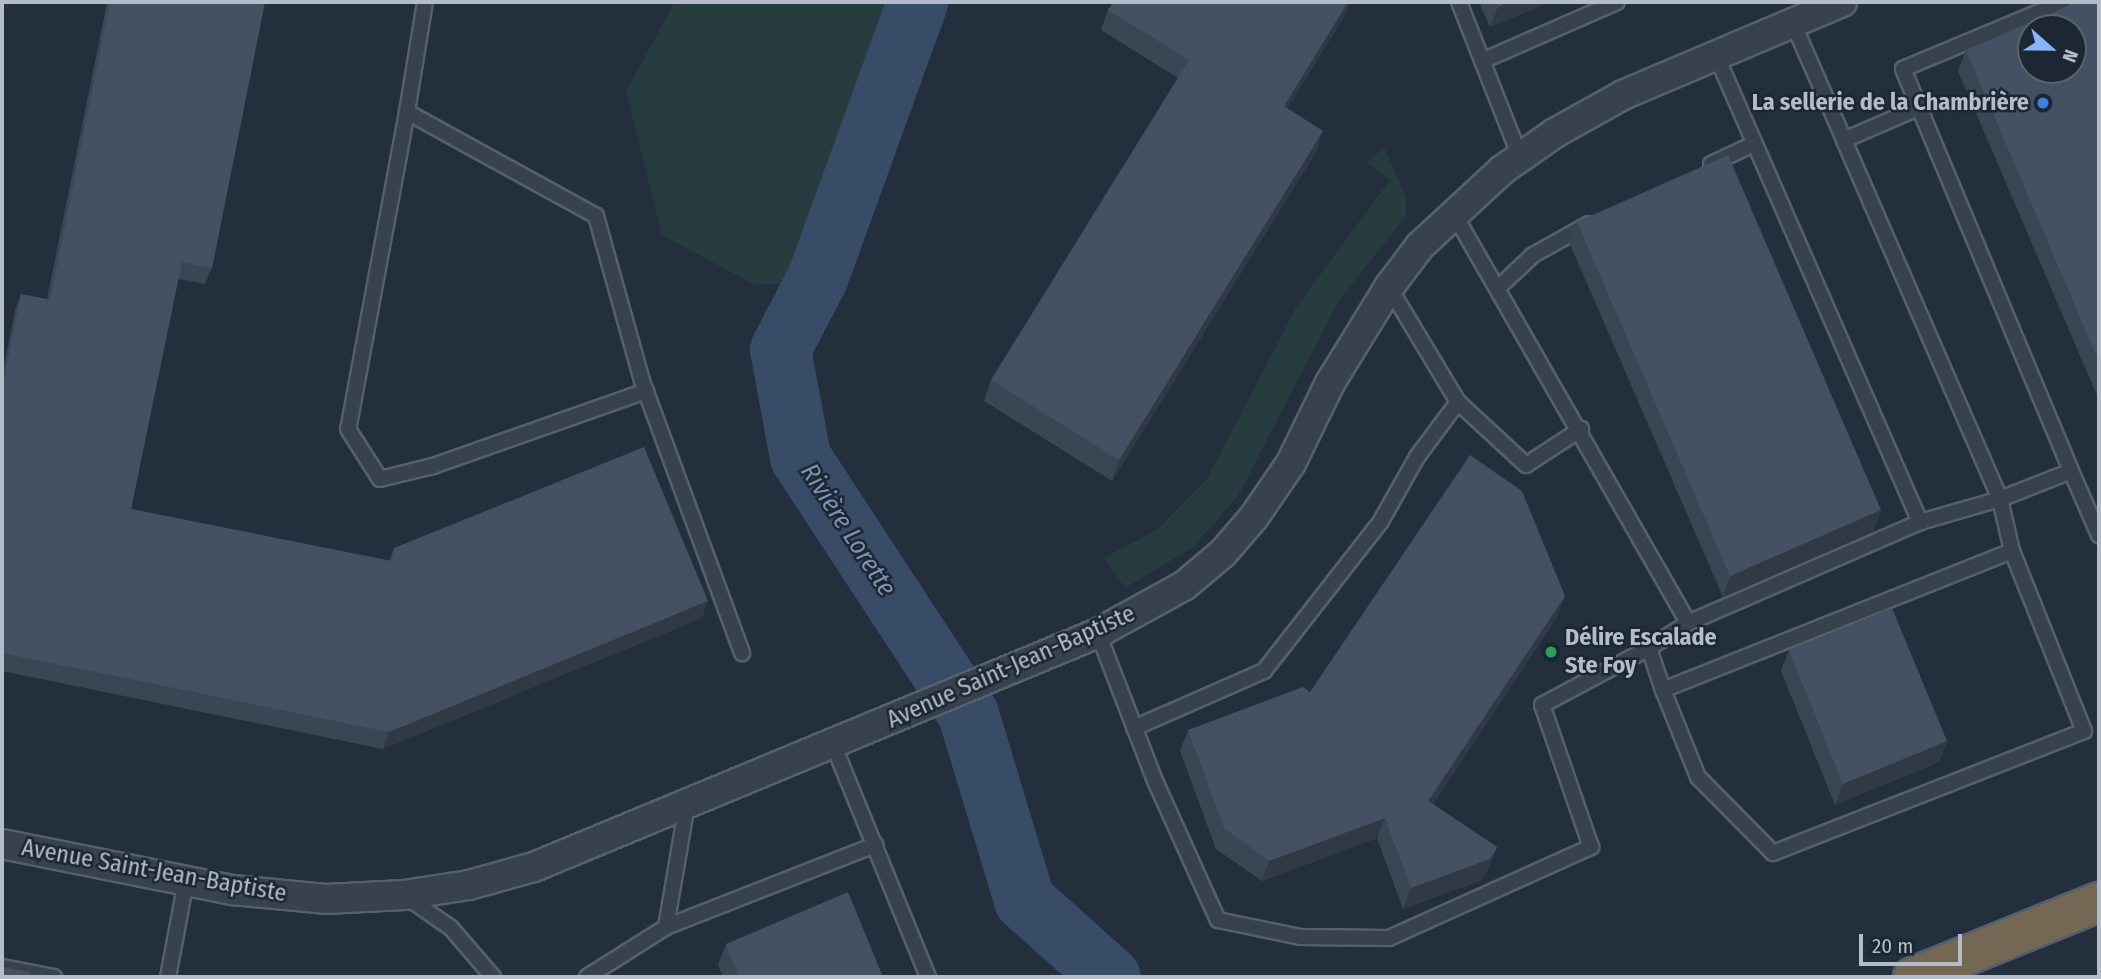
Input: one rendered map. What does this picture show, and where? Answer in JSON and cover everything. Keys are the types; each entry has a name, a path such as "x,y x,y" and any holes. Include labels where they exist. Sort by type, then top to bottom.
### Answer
{"highway":[{"path":"2024,932 2099,889"},
{"path":"1913,977 2099,902"}],"street":[{"name":"Avenue Saint-Jean-Baptiste","path":"2,844 187,881 326,899 404,895 469,885 534,867 1020,668 1098,633 1185,585 1223,553 1254,517 1291,463 1330,383 1389,287 1453,212 1520,157 1623,95 1842,2"}],"lane":[{"path":"425,2 348,429 380,479 433,466 646,391"},
{"path":"1459,2 1520,157"},
{"path":"1482,61 1618,2"},
{"path":"2063,2 1903,69 2099,535"},
{"path":"1649,648 1698,777 1773,853 2084,731 2012,551 2000,499 1793,23"},
{"path":"1716,55 1920,522"},
{"path":"1844,140 1918,108"},
{"path":"407,112 596,216 646,391 742,653"},
{"path":"1695,171 1754,144"},
{"path":"1453,212 1581,429 1688,623"},
{"path":"1498,288 1533,255 1602,217"},
{"path":"1389,287 1458,402 1526,465 1581,429"},
{"path":"1134,728 1264,671 1366,541 1418,457 1458,402"},
{"path":"1098,633 1134,728 1218,920 1301,937 1389,938 1591,847 1542,705 1649,648 1688,623 1920,522 2000,499 2071,471"},
{"path":"1663,690 2012,551"},
{"path":"833,744 928,977"},
{"path":"666,927 687,804"},
{"path":"587,977 666,927 875,845"},
{"path":"168,977 187,881"},
{"path":"404,895 451,928 493,977"},
{"path":"2,967 54,977"}],"green space":[{"path":"675,2 946,2 835,281 755,285 662,235 626,91"},
{"path":"1384,147 1406,197 1406,216 1338,302 1238,496 1192,548 1125,588 1104,558 1158,529 1207,479 1297,306 1390,180 1367,163"}],"building":[{"path":"110,2 265,2 212,268 182,262 131,509 392,561 394,548 644,447 708,601 389,732 2,653 2,389 21,294 50,300"},
{"path":"1113,2 1348,2 1284,106 1323,131 1119,460 991,380 1189,60 1108,10"},
{"path":"1496,2 1509,2 1498,7"},
{"path":"2077,2 2099,2 2099,362 1966,50 2017,28 2017,84 2087,84 2087,14 2049,14"},
{"path":"1728,155 1881,510 1730,576 1577,222"},
{"path":"1470,455 1522,491 1565,596 1428,801 1497,847 1490,859 1411,888 1385,818 1269,861 1224,828 1188,730 1303,687 1310,692"},
{"path":"1892,608 1947,741 1843,784 1789,650"},
{"path":"848,892 883,977 739,977 726,944"},
{"path":"2,967 30,972 29,977 2,977"}],"waterway":[{"name":"Rivière Lorette","path":"917,2 817,278 780,349 800,457 968,714 1024,900 1110,977"}],"place":[{"name":"La sellerie de la Chambrière","path":"2043,103"},
{"name":"Délire Escalade Ste Foy","path":"1551,652"}]}
